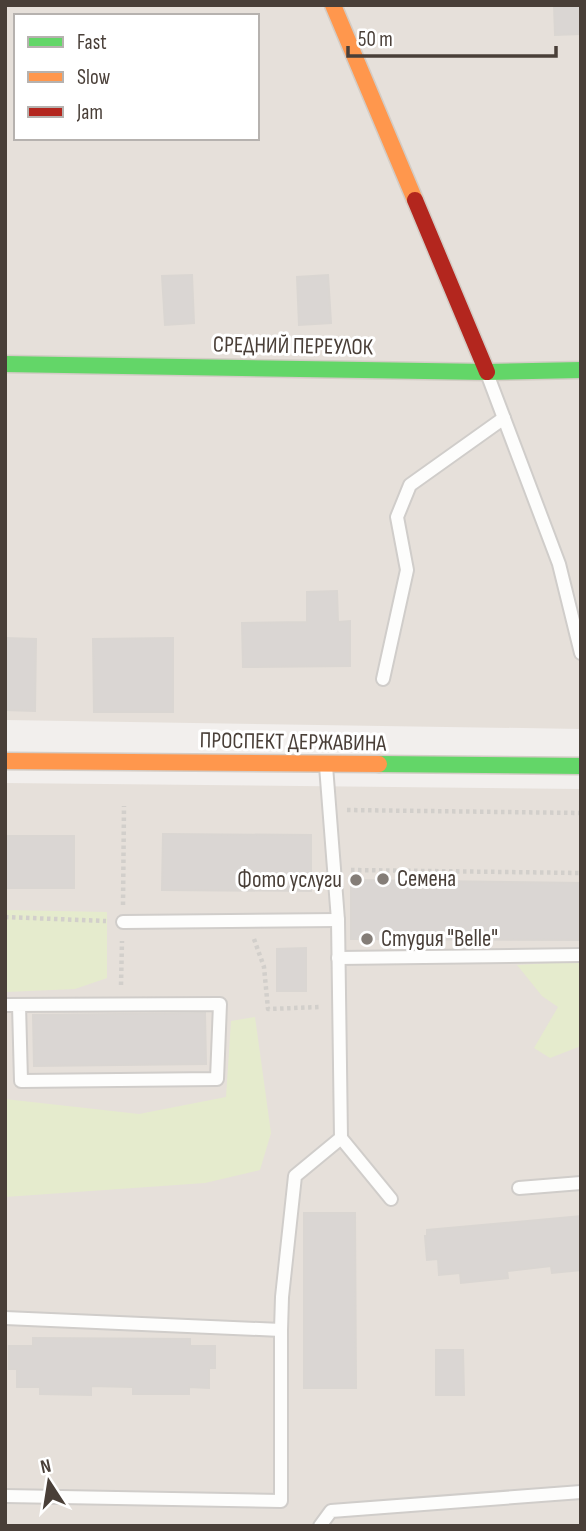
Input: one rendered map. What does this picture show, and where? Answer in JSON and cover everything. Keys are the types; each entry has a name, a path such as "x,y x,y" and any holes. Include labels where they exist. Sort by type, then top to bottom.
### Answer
{"street":[{"path":"333,5 487,372"},
{"name":"СРЕДНИЙ ПЕРЕУЛОК","path":"5,363 487,372 581,370"},
{"name":"ПРОСПЕКТ ДЕРЖАВИНА","path":"5,761 581,766"}],"lane":[{"path":"487,372 559,564 578,651 581,653"},
{"path":"383,679 407,570 397,517 410,485 504,418"},
{"path":"326,765 332,870 338,920 341,1138 391,1199"},
{"path":"122,922 338,920"},
{"path":"338,958 581,956"},
{"path":"5,1005 220,1004 217,1079 21,1080 19,1005"},
{"path":"5,1496 281,1502 282,1297 295,1176 341,1138"},
{"path":"519,1188 581,1183"},
{"path":"5,1318 281,1330"},
{"path":"320,1526 331,1511 581,1492"}],"path":[{"path":"329,810 581,813"},
{"path":"332,870 581,873"},
{"path":"5,916 122,922"},
{"path":"248,920 264,967 268,1009 339,1007"}],"shaded area":[{"path":"5,5 581,5 581,729 5,720"},
{"path":"5,783 581,789 581,1526 5,1526"}],"green space":[{"path":"5,910 107,912 107,978 75,989 6,992"},
{"path":"581,961 581,1046 550,1058 534,1048 558,1007 542,996 517,965"},
{"path":"255,1017 271,1133 260,1170 205,1183 5,1197 5,1099 139,1114 226,1097 231,1021"}],"building":[{"path":"554,5 581,5 581,34 555,35"},
{"path":"192,275 194,323 165,325 162,276"},
{"path":"328,275 331,323 299,325 297,277"},
{"path":"337,591 338,622 350,621 350,666 243,667 242,623 307,622 307,592"},
{"path":"5,638 36,639 35,711 5,710"},
{"path":"173,638 173,712 94,712 93,639"},
{"path":"163,834 311,835 311,891 162,890"},
{"path":"5,836 74,836 74,888 5,888"},
{"path":"351,880 581,883 581,940 351,939"},
{"path":"306,948 306,991 277,991 277,949"},
{"path":"205,1013 206,1064 34,1066 33,1015"},
{"path":"304,1213 355,1213 356,1388 304,1388"},
{"path":"581,1216 581,1270 552,1273 551,1266 507,1271 508,1278 461,1283 460,1273 439,1275 438,1259 427,1260 427,1230"},
{"path":"33,1338 190,1339 190,1346 215,1346 215,1368 209,1368 209,1388 189,1387 189,1394 133,1394 133,1387 91,1386 91,1395 40,1394 40,1387 17,1387 17,1369 9,1369 9,1346 33,1346"},
{"path":"436,1350 463,1350 464,1395 436,1395"}],"traffic: fast":[{"path":"5,364 487,372 581,370"},
{"path":"379,764 581,766"}],"traffic: slow":[{"path":"333,5 415,200"},
{"path":"5,761 379,764"}],"traffic: jam":[{"path":"415,200 487,372"}],"place":[{"name":"Семена","path":"383,879"},
{"name":"Фото услуги","path":"356,880"},
{"name":"Студия \"Belle\"","path":"367,939"}]}
